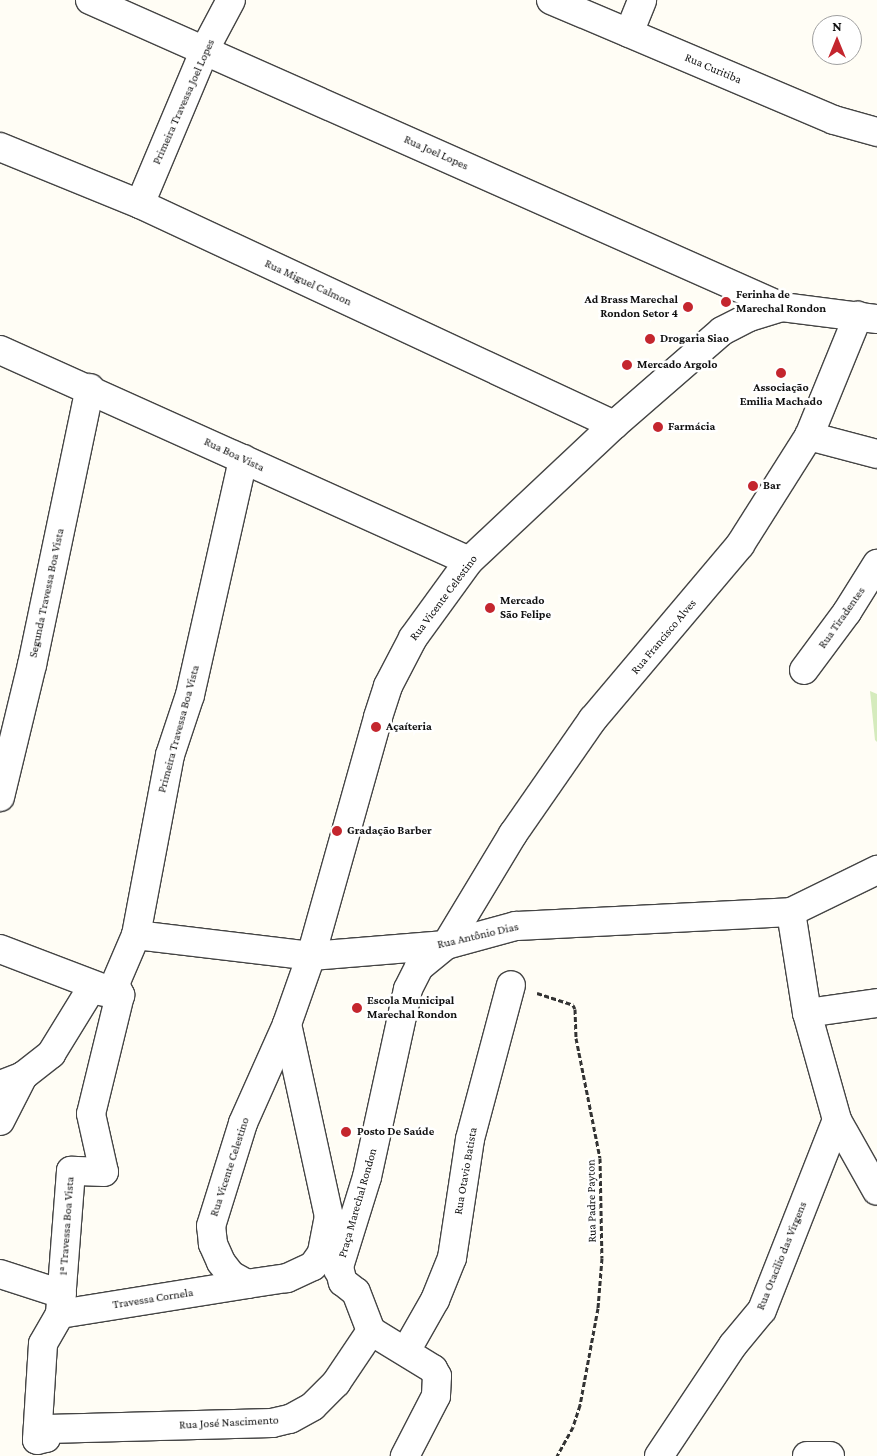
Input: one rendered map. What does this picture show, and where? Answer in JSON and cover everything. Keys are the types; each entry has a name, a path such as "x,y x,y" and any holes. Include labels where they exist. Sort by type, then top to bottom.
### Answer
{"street":[{"name":"Rua Joel Lopes","path":"90,0 205,49 782,307"},
{"name":"Primeira Travessa Joel Lopes","path":"140,204 205,49 231,0"},
{"name":"Rua Curitiba","path":"551,0 834,120 877,132"},
{"path":"629,33 642,0"},
{"name":"Rua Miguel Calmon","path":"0,147 140,204 614,425"},
{"name":"Rua Vicente Celestino","path":"247,1284 231,1275 221,1262 213,1244 212,1226 244,1123 287,1024 311,956 388,686 413,638 469,561 614,425 722,331 749,317 782,307 867,318"},
{"name":"Rua Francisco Alves","path":"446,945 513,834 593,719 740,546 809,436 867,318"},
{"name":"Rua Boa Vista","path":"0,350 90,388 243,460 469,561"},
{"name":"Segunda Travessa Boa Vista","path":"0,797 32,665 90,388"},
{"path":"809,436 877,454"},
{"name":"Primeira Travessa Boa Vista","path":"120,995 115,984 136,935 170,755 190,695 243,460"},
{"name":"Rua Tiradentes","path":"804,670 847,612 877,564"},
{"path":"877,870 791,912 807,1013 837,1120 877,1191"},
{"name":"Rua Antônio Dias","path":"136,935 311,956 446,945 516,926 791,912"},
{"name":"Praça Marechal Rondon","path":"338,1270 367,1177 408,990 419,967 446,945"},
{"path":"0,949 120,995"},
{"name":"Rua Otavio Batista","path":"406,1351 435,1300 452,1258 470,1139 512,985"},
{"path":"0,1121 12,1080 51,1054 76,1018 90,990 120,995"},
{"name":"1ª Travessa Boa Vista","path":"47,1429 46,1438 37,1440 43,1344 61,1304 71,1171 104,1172 91,1114 120,995"},
{"path":"807,1013 877,1002"},
{"path":"247,1284 287,1278 313,1266 322,1253 330,1216 287,1024"},
{"name":"Rua Otacilio das Virgens","path":"659,1456 733,1345 762,1310 837,1120"},
{"name":"Praça Marechal Rondon","path":"330,1216 338,1270 343,1282 356,1292 371,1331"},
{"path":"0,1274 61,1304"},
{"name":"Travessa Cornela","path":"61,1304 247,1284"},
{"path":"371,1331 406,1351 433,1370 438,1382 436,1396 405,1456"},
{"name":"Rua José Nascimento","path":"47,1429 272,1423 290,1419 313,1406 336,1383 371,1331"},
{"path":"807,1456 830,1456"}],"path":[{"name":"Rua Padre Payton","path":"512,985 573,1005 576,1038 600,1158 602,1258 598,1308 580,1406 573,1428 557,1456"}],"green space":[{"path":"870,691 877,694 877,742 875,740"}],"place":[{"name":"Ferinha de Marechal Rondon","path":"726,302"},
{"name":"Ad Brass Marechal Rondon Setor 4","path":"688,307"},
{"name":"Drogaria Siao","path":"650,339"},
{"name":"Mercado Argolo","path":"627,365"},
{"name":"Associação Emilia Machado","path":"781,373"},
{"name":"Farmácia","path":"658,427"},
{"name":"Bar","path":"753,486"},
{"name":"Mercado São Felipe","path":"490,608"},
{"name":"Açaíteria","path":"376,727"},
{"name":"Gradação Barber","path":"337,831"},
{"name":"Escola Municipal Marechal Rondon","path":"357,1008"},
{"name":"Posto De Saúde","path":"346,1132"}]}
